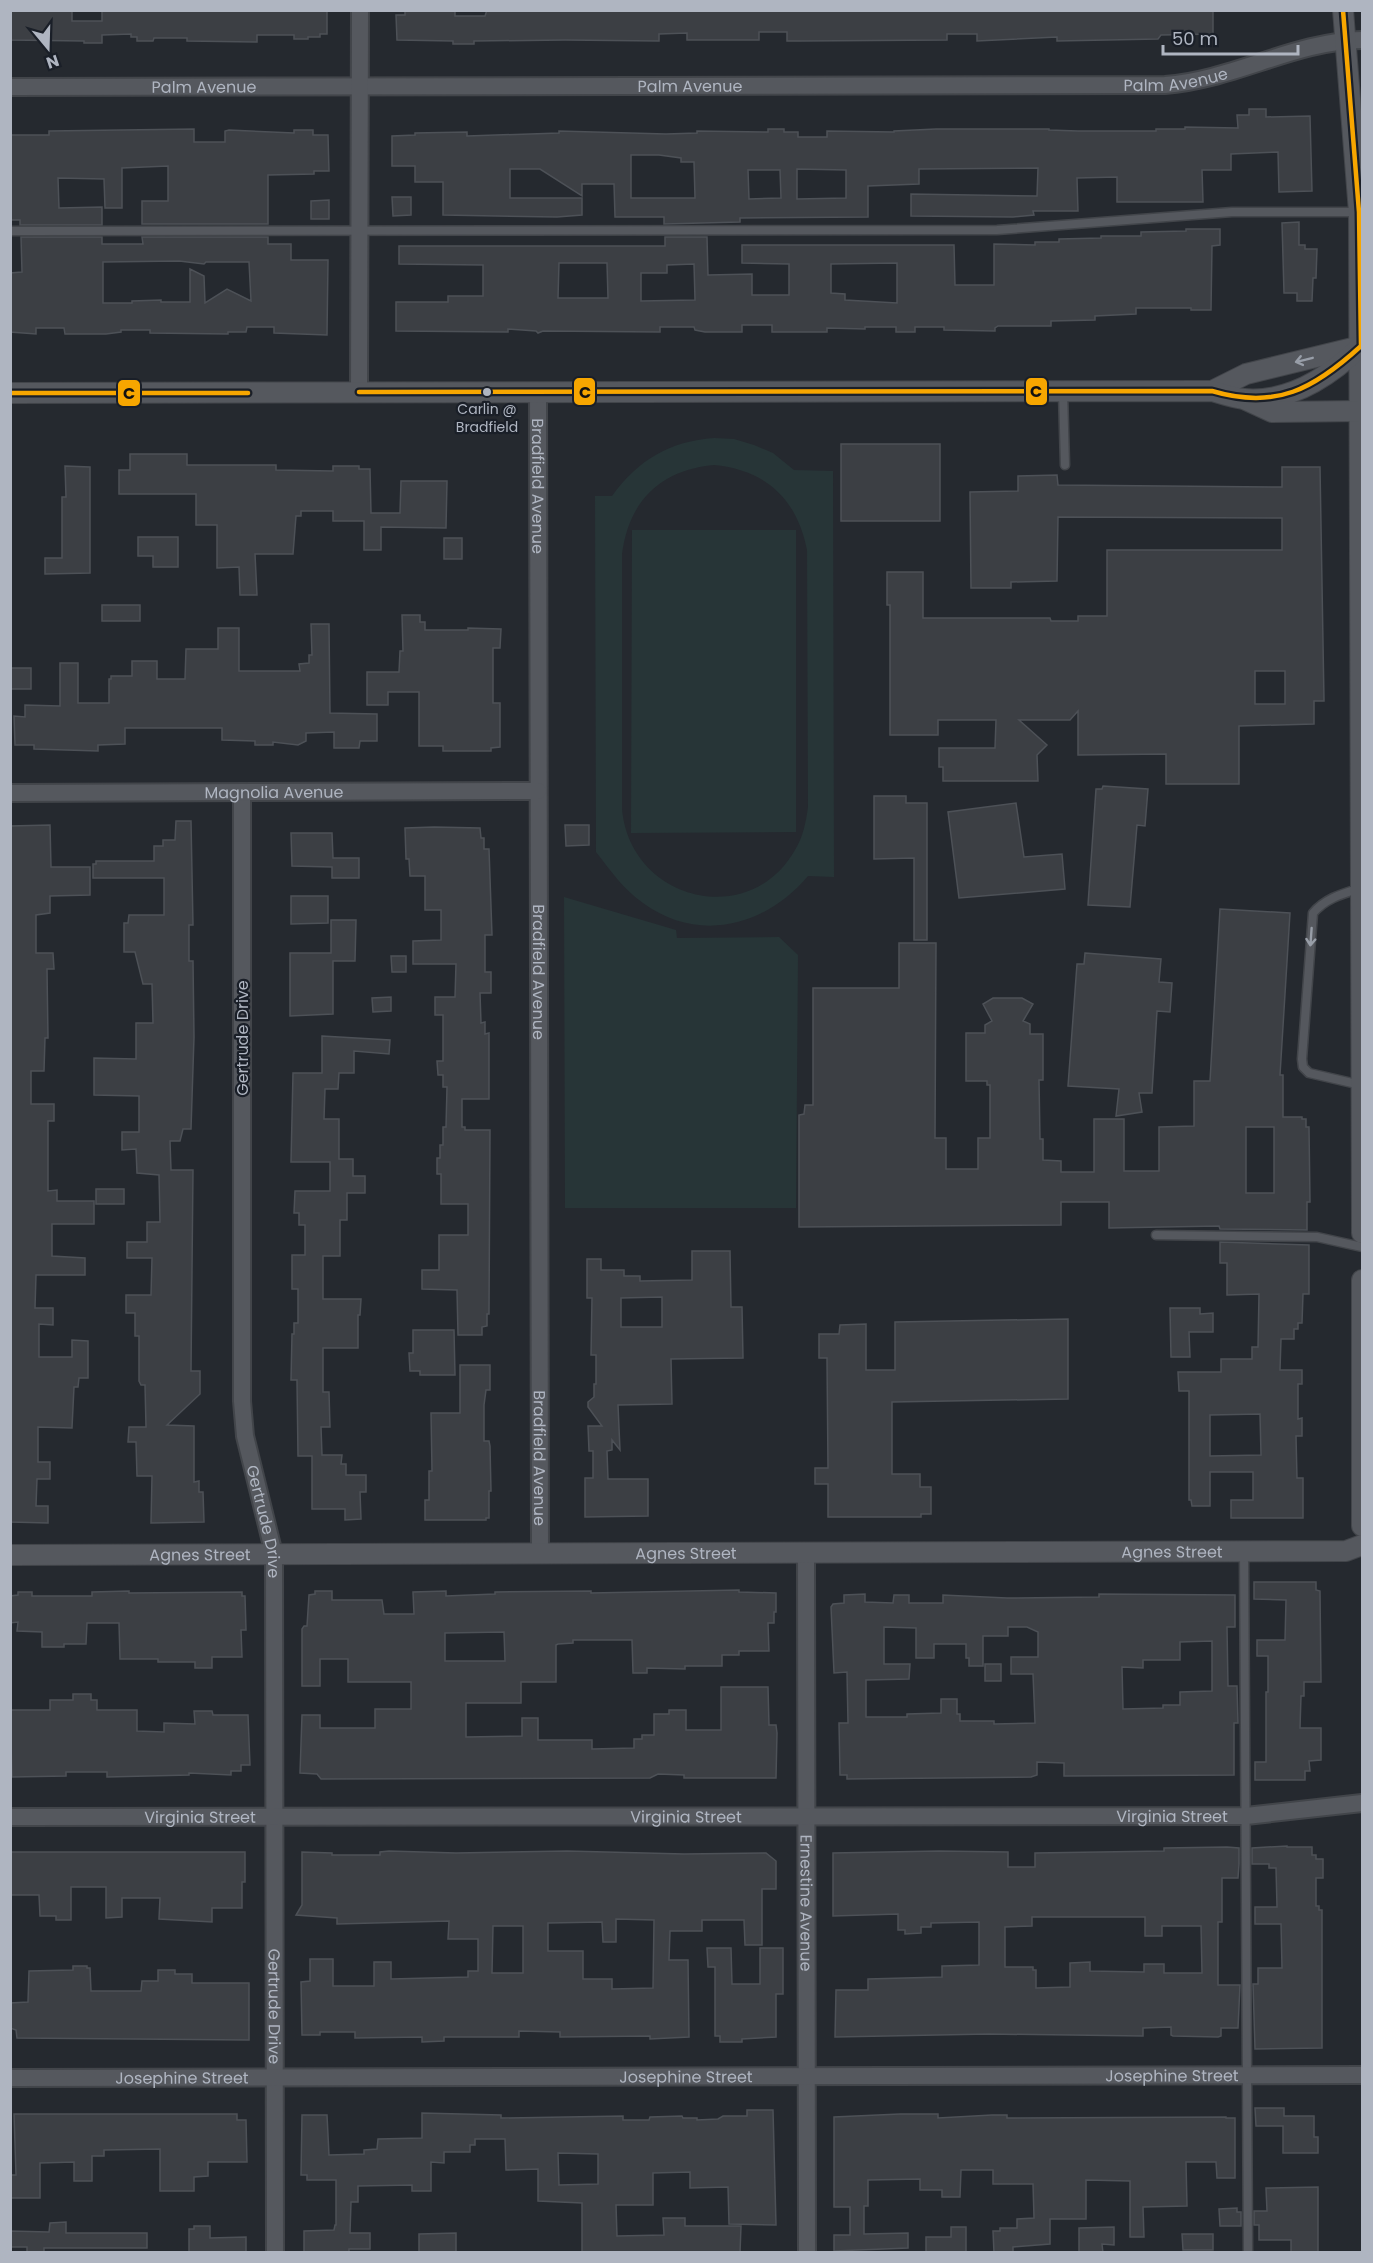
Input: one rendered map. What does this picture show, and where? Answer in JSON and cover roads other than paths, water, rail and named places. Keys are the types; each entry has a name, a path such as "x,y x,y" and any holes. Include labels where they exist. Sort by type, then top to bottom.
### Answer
{"street":[{"path":"359,392 360,10"},
{"path":"1343,10 1354,40 1359,212 1362,1233"},
{"name":"Palm Avenue","path":"10,87 1166,85 1195,81 1295,52 1354,40"},
{"path":"1212,391 1246,374 1361,346"},
{"path":"1244,399 1277,396 1304,388 1339,367 1361,346"},
{"path":"10,393 1212,391 1244,399 1272,412 1361,411"},
{"name":"Bradfield Avenue","path":"537,392 540,1553"},
{"name":"Magnolia Avenue","path":"10,793 538,791"},
{"name":"Gertrude Drive","path":"242,792 242,1401 244,1436 274,1554 275,2253"},
{"path":"1362,1280 1362,1526"},
{"name":"Agnes Street","path":"10,1555 1346,1551 1362,1545"},
{"name":"Ernestine Avenue","path":"806,1553 807,2253"},
{"name":"Virginia Street","path":"10,1817 1246,1816 1362,1803"},
{"name":"Josephine Street","path":"10,2078 1362,2075"}],"lane":[{"path":"10,231 997,230 1232,212 1359,212"},
{"path":"1063,391 1065,465"},
{"path":"1362,888 1330,898 1313,914 1302,1059 1303,1067 1308,1073 1362,1085"},
{"path":"1156,1235 1317,1237 1362,1247"},
{"path":"1244,1551 1248,2253"}],"place":[{"name":"Carlin @ Bradfield","path":"487,392"}]}
